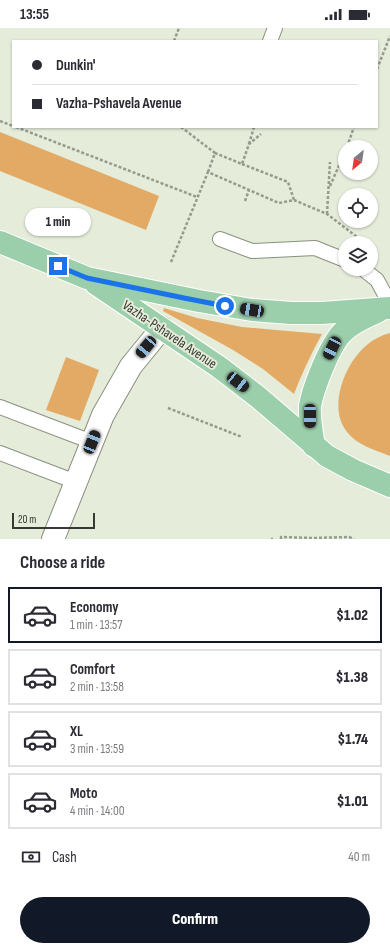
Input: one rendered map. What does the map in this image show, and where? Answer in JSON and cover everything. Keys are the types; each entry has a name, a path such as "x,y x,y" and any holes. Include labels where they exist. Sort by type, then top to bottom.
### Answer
{"main road":[{"name":"Vazha-Pshavela Avenue","path":"0,242 87,278 191,300 252,310 291,313 322,313 389,306"},
{"name":"Vazha-Pshavela Avenue","path":"87,278 219,367 258,397 327,456 390,486"},
{"path":"314,446 310,427 310,406 320,376 332,348 337,339 348,328 369,315 389,306"}],"street":[{"path":"53,539 103,415 131,366 162,328"}],"lane":[{"path":"270,40 275,28"},
{"path":"220,238 252,251 315,248 338,257"},
{"path":"372,276 377,280 389,306"},
{"path":"0,407 92,442"},
{"path":"0,453 76,482"}],"path":[{"path":"174,40 179,28"},
{"path":"378,66 390,36"},
{"path":"0,121 12,126"},
{"path":"19,128 197,197"},
{"path":"182,128 215,153 288,182 294,200"},
{"path":"242,164 254,128"},
{"path":"349,140 354,128"},
{"path":"249,144 261,134"},
{"path":"171,262 215,153"},
{"path":"327,214 330,162"},
{"path":"329,189 338,168"},
{"path":"208,172 279,203 294,200 327,214 356,236"},
{"path":"245,201 249,190"},
{"path":"168,408 242,437"},
{"path":"281,539 281,537 348,537 354,539"}],"shaded area":[{"path":"0,132 159,196 146,230 0,171"},
{"path":"164,308 197,318 242,327 322,334 294,394 263,369 233,350 163,311"},
{"path":"390,333 390,456 367,447 351,437 341,422 339,398 341,385 352,362 370,342"},
{"path":"66,357 99,370 80,421 46,410"}],"route":[{"path":"58,266 87,278 225,306"}]}
